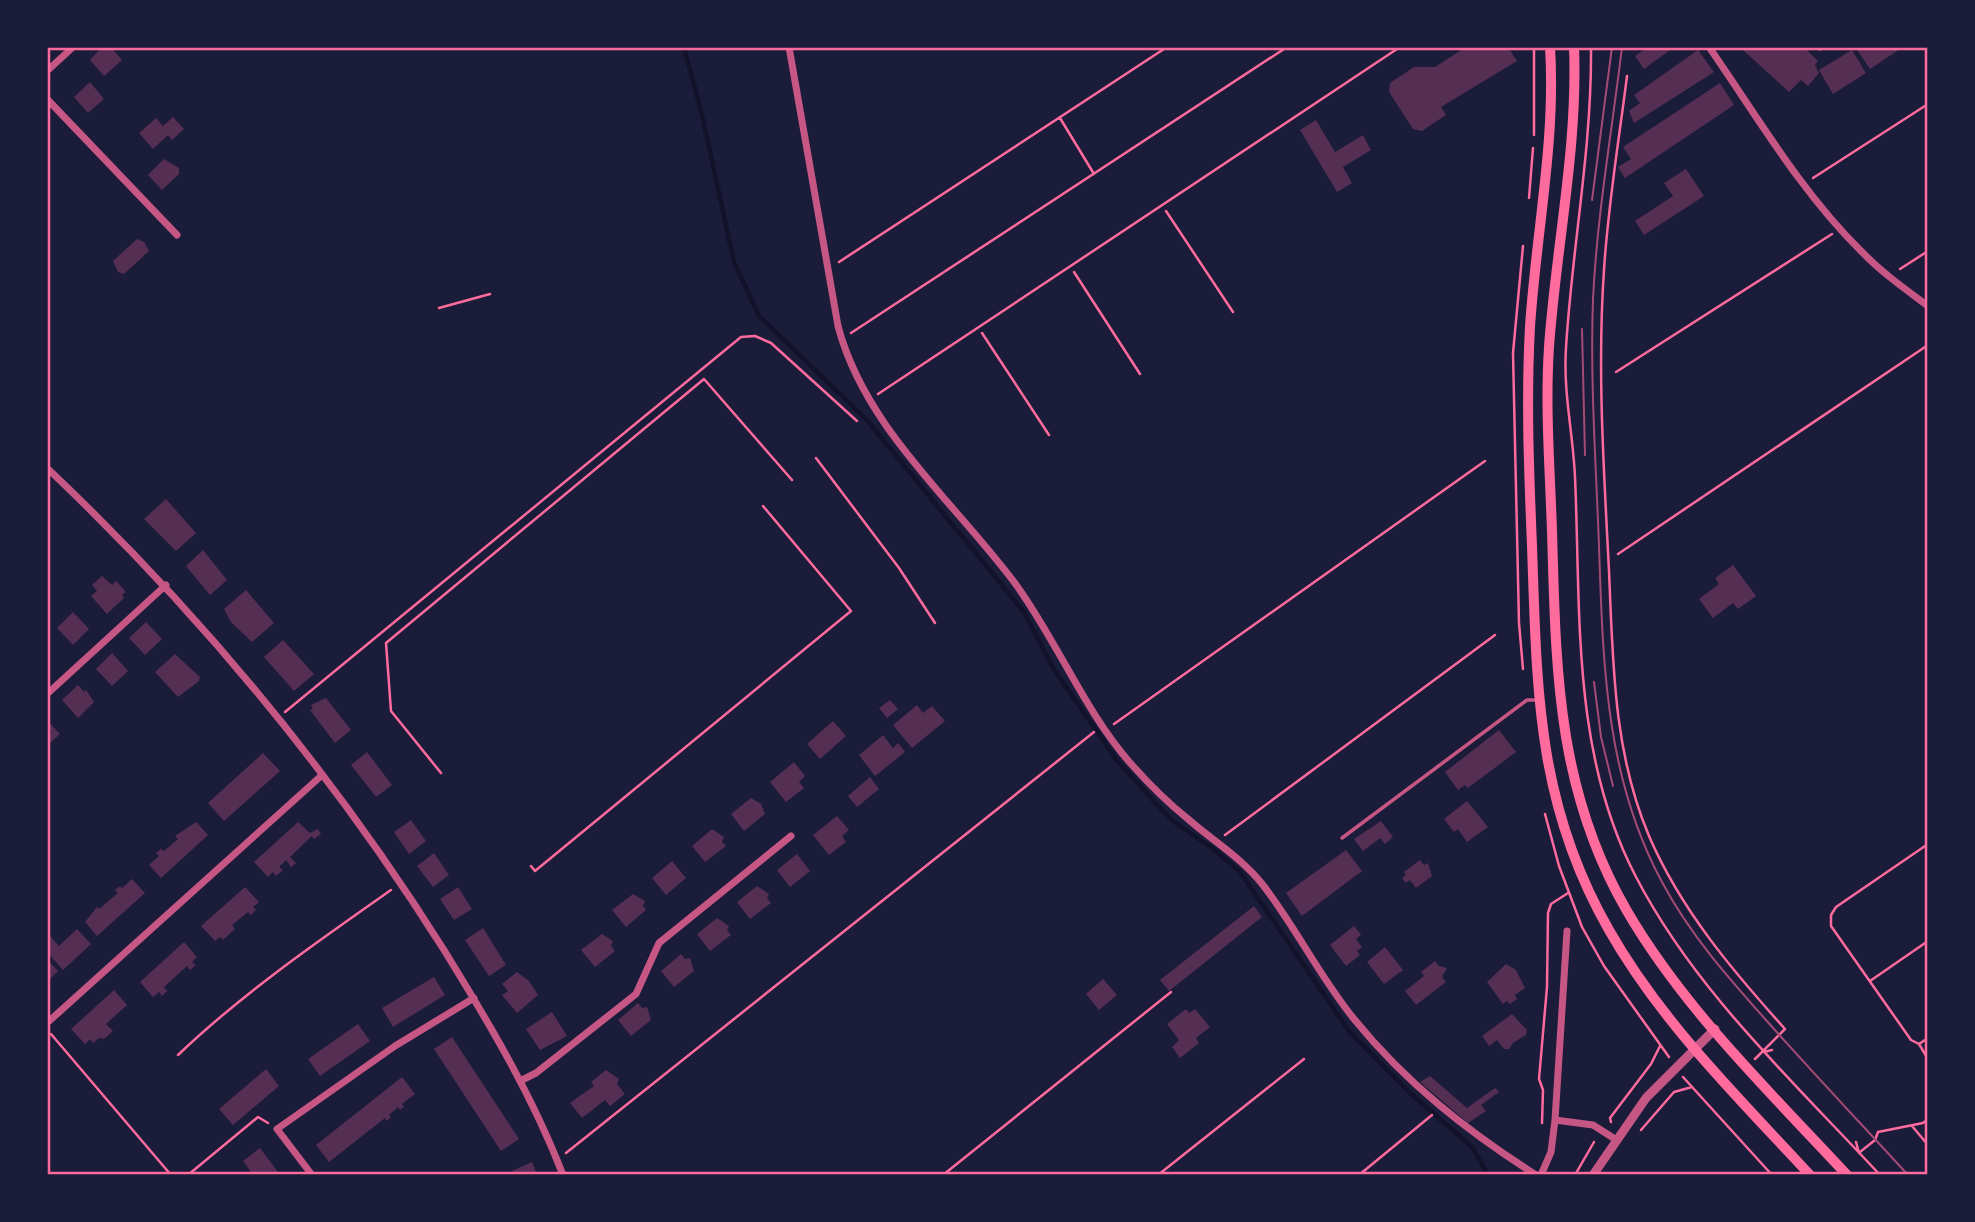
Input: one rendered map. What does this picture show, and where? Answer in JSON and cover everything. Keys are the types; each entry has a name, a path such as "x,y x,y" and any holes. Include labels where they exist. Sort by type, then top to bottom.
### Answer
{"main road":[{"path":"1550,47 1549,148 1528,365 1538,700 1550,782 1578,868 1623,954 1695,1048 1810,1175"},
{"path":"1574,49 1573,131 1548,369 1555,637 1562,725 1582,812 1611,882 1648,944 1715,1029 1847,1175"}],"street":[{"path":"47,71 73,47"},
{"path":"789,47 838,326 854,370 875,406 947,504 1016,586 1103,727 1132,765 1188,820 1255,877 1354,1019 1405,1076 1466,1128 1536,1175"},
{"path":"1709,47 1804,184 1841,229 1888,276 1928,306"},
{"path":"47,99 177,235"},
{"path":"47,468 166,586 277,718 401,884 474,998 522,1080 563,1175"},
{"path":"47,694 166,586"},
{"path":"47,1023 321,776"},
{"path":"522,1080 536,1073 636,994 659,943 791,836"},
{"path":"1541,1175 1550,1152 1555,1120 1567,931"},
{"path":"312,1175 277,1129 395,1046 474,998"},
{"path":"1593,1175 1615,1139 1646,1098 1715,1029"},
{"path":"1555,1120 1593,1125 1615,1139"}],"lane":[{"path":"1342,838 1527,700 1538,700"}],"path":[{"path":"832,267 1167,47"},
{"path":"850,333 1287,47"},
{"path":"875,406 877,395 1400,47"},
{"path":"1591,47 1589,136 1565,368 1575,475 1586,719 1608,811 1636,877 1683,951 1764,1052 1880,1175"},
{"path":"1627,76 1607,238 1602,313 1603,444 1616,708 1634,791 1667,874 1716,950 1785,1030 1764,1052"},
{"path":"1804,184 1928,104"},
{"path":"1060,118 1094,174"},
{"path":"1166,211 1233,312"},
{"path":"1616,372 1841,229"},
{"path":"1888,276 1928,251"},
{"path":"1074,272 1140,374"},
{"path":"439,308 491,294"},
{"path":"982,333 1049,435"},
{"path":"277,718 740,337 750,335 771,342 857,421"},
{"path":"1618,554 1928,345"},
{"path":"441,773 391,711 386,643 704,379 792,480"},
{"path":"816,458 899,568 935,623"},
{"path":"1112,724 1485,461"},
{"path":"531,866 535,871 851,611 764,506"},
{"path":"1227,834 1495,635"},
{"path":"568,1152 1090,734"},
{"path":"1544,806 1568,893 1598,957 1664,1051"},
{"path":"1928,844 1836,907 1830,915 1831,926 1911,1040 1919,1044 1928,1059"},
{"path":"178,1055 212,1023 300,954 391,890"},
{"path":"1541,1132 1543,1090 1539,1071 1546,987 1548,913 1551,904 1568,893"},
{"path":"1870,981 1928,941"},
{"path":"943,1175 1171,992"},
{"path":"47,1030 171,1175"},
{"path":"1919,1044 1928,1038"},
{"path":"1610,1118 1651,1064 1660,1046"},
{"path":"1764,1052 1772,1050"},
{"path":"1158,1175 1304,1059"},
{"path":"1685,1079 1772,1175"},
{"path":"1633,1139 1674,1092 1692,1087"},
{"path":"1359,1175 1434,1114"},
{"path":"188,1175 258,1116 277,1129"},
{"path":"1859,1153 1875,1140 1878,1132 1928,1119"},
{"path":"1912,1125 1928,1145"},
{"path":"1575,1175 1594,1142"},
{"path":"1856,1142 1859,1153"}],"building":[{"path":"111,47 122,60 104,76 90,60 101,48"},
{"path":"1466,47 1508,47 1517,61 1441,107 1446,115 1422,131 1413,129 1389,92 1390,83 1414,67 1435,67"},
{"path":"1648,47 1674,47 1644,69 1635,56"},
{"path":"1746,47 1804,47 1818,61 1815,65 1819,73 1808,86 1801,80 1789,92 1743,50"},
{"path":"1855,47 1903,47 1870,69"},
{"path":"1698,50 1714,72 1634,123 1629,111 1640,103 1634,95"},
{"path":"1852,50 1866,73 1833,94 1819,70"},
{"path":"90,82 104,99 88,113 74,97"},
{"path":"1720,83 1734,105 1625,178 1618,167 1631,159 1623,147"},
{"path":"173,117 184,129 172,140 168,135 153,149 139,133 156,118 163,126"},
{"path":"1316,120 1335,152 1363,135 1371,150 1343,167 1352,183 1337,192 1300,130"},
{"path":"164,159 179,168 179,174 162,190 148,175"},
{"path":"1686,169 1704,196 1644,235 1635,221 1673,196 1664,183"},
{"path":"137,239 144,242 149,251 124,274 118,272 113,261"},
{"path":"166,499 196,533 176,551 144,519"},
{"path":"203,550 227,580 210,595 186,566"},
{"path":"1733,565 1756,596 1738,609 1733,603 1713,618 1699,599 1719,584 1715,578"},
{"path":"102,576 112,585 116,581 126,592 122,595 124,598 107,614 91,596 97,591 92,585"},
{"path":"246,590 274,623 252,642 231,622 224,609"},
{"path":"73,612 89,629 73,645 57,628"},
{"path":"146,622 162,639 145,655 129,638"},
{"path":"283,640 314,674 294,691 264,657"},
{"path":"112,653 128,671 112,686 96,669"},
{"path":"175,654 200,677 199,681 178,697 155,672"},
{"path":"78,685 84,692 86,690 94,702 78,718 62,700"},
{"path":"326,698 351,730 335,743 310,710 313,708 311,705"},
{"path":"890,700 898,709 887,718 879,708"},
{"path":"917,705 923,713 932,706 945,721 912,748 893,725"},
{"path":"47,720 60,734 47,746"},
{"path":"833,721 846,736 820,759 807,744"},
{"path":"1499,730 1516,752 1468,788 1465,785 1458,790 1445,772"},
{"path":"883,735 893,748 898,743 905,752 875,776 859,755"},
{"path":"367,752 392,785 376,797 351,765"},
{"path":"263,753 280,771 224,821 208,803"},
{"path":"794,762 805,776 799,782 804,788 786,802 770,782"},
{"path":"870,777 879,789 857,807 848,796"},
{"path":"751,798 761,804 765,814 744,831 731,814"},
{"path":"1467,801 1488,827 1467,842 1458,829 1454,832 1444,819"},
{"path":"837,816 849,830 842,836 846,842 829,855 813,835"},
{"path":"411,820 426,841 409,854 394,832"},
{"path":"1381,821 1393,837 1385,844 1380,838 1363,851 1354,839"},
{"path":"196,822 208,835 161,878 149,865 159,856 156,853 161,849 164,851 178,839 175,836"},
{"path":"298,822 310,833 318,829 321,834 314,839 312,836 290,857 296,863 291,867 286,860 279,867 283,870 276,876 273,872 268,877 254,862"},
{"path":"712,829 724,837 722,842 726,846 705,862 692,846"},
{"path":"1346,850 1362,871 1302,916 1286,893"},
{"path":"434,853 449,875 433,887 417,866"},
{"path":"797,854 810,871 790,887 777,870"},
{"path":"1420,860 1424,865 1428,863 1432,876 1416,888 1410,880 1406,883 1402,878 1406,875 1404,872"},
{"path":"672,861 686,878 666,895 652,878"},
{"path":"132,879 145,893 97,936 85,922 97,907 99,909 118,893 115,890 120,886 122,888"},
{"path":"757,886 769,894 767,898 771,903 750,919 737,902"},
{"path":"245,887 259,902 253,907 256,910 251,915 248,912 232,925 235,929 223,940 220,937 215,941 201,926"},
{"path":"458,887 472,909 454,920 440,899"},
{"path":"633,894 645,901 643,906 646,910 626,927 612,910"},
{"path":"1254,906 1262,917 1169,991 1160,980"},
{"path":"717,918 729,926 727,930 731,935 710,951 697,934"},
{"path":"1354,926 1361,935 1356,939 1362,947 1357,951 1360,955 1346,966 1330,945"},
{"path":"483,928 506,965 489,976 465,940"},
{"path":"77,929 91,944 63,970 47,952 47,938 50,936 59,946"},
{"path":"602,934 613,941 611,946 615,951 595,967 581,950"},
{"path":"184,942 197,957 192,962 196,965 190,970 187,966 164,987 167,991 162,996 159,992 153,997 140,982"},
{"path":"1385,947 1403,970 1384,984 1367,962"},
{"path":"681,954 685,959 690,958 694,971 674,987 661,971"},
{"path":"47,959 58,971 47,982"},
{"path":"1435,961 1439,966 1447,968 1442,977 1446,982 1416,1005 1405,991 1424,976 1421,972"},
{"path":"1506,964 1516,970 1525,988 1515,995 1517,999 1510,1004 1507,1001 1503,1004 1487,982"},
{"path":"517,972 529,981 538,995 517,1013 502,995 508,991 502,984"},
{"path":"434,977 445,995 393,1027 382,1008"},
{"path":"1103,979 1117,995 1099,1010 1086,994"},
{"path":"114,990 127,1005 106,1024 113,1031 104,1039 99,1038 93,1043 90,1039 85,1044 71,1029"},
{"path":"638,1003 642,1008 647,1007 651,1020 631,1036 618,1020"},
{"path":"1186,1009 1189,1013 1195,1009 1210,1027 1196,1038 1199,1043 1180,1058 1172,1047 1179,1040 1167,1024"},
{"path":"552,1012 567,1036 540,1050 526,1029"},
{"path":"1512,1014 1527,1030 1526,1035 1509,1049 1504,1049 1497,1040 1489,1046 1482,1036"},
{"path":"358,1024 370,1041 320,1076 308,1059"},
{"path":"452,1037 519,1139 501,1151 434,1049"},
{"path":"266,1069 279,1086 233,1125 219,1109"},
{"path":"606,1070 619,1079 617,1084 625,1094 610,1106 605,1100 582,1118 570,1103 594,1086 591,1082"},
{"path":"1430,1076 1467,1108 1495,1088 1499,1092 1481,1105 1486,1111 1468,1123 1420,1082"},
{"path":"402,1077 415,1094 402,1104 404,1107 400,1110 398,1107 389,1115 391,1117 387,1121 385,1118 329,1162 316,1145"},
{"path":"260,1148 280,1175 253,1175 243,1161"},
{"path":"532,1162 537,1175 513,1175 512,1171"}],"waterway":[{"path":"684,47 702,115 734,262 759,316 866,419 1024,612 1053,668 1116,759 1170,819 1216,851 1240,872 1349,1031 1410,1093 1472,1147 1488,1175"}],"tram line":[{"path":"1592,200 1612,47"},
{"path":"1622,47 1598,236 1592,330 1603,633 1618,760 1643,842 1662,882 1686,922 1743,994 1908,1175"},
{"path":"1582,329 1585,455"},
{"path":"1594,682 1601,737 1613,786"}]}
